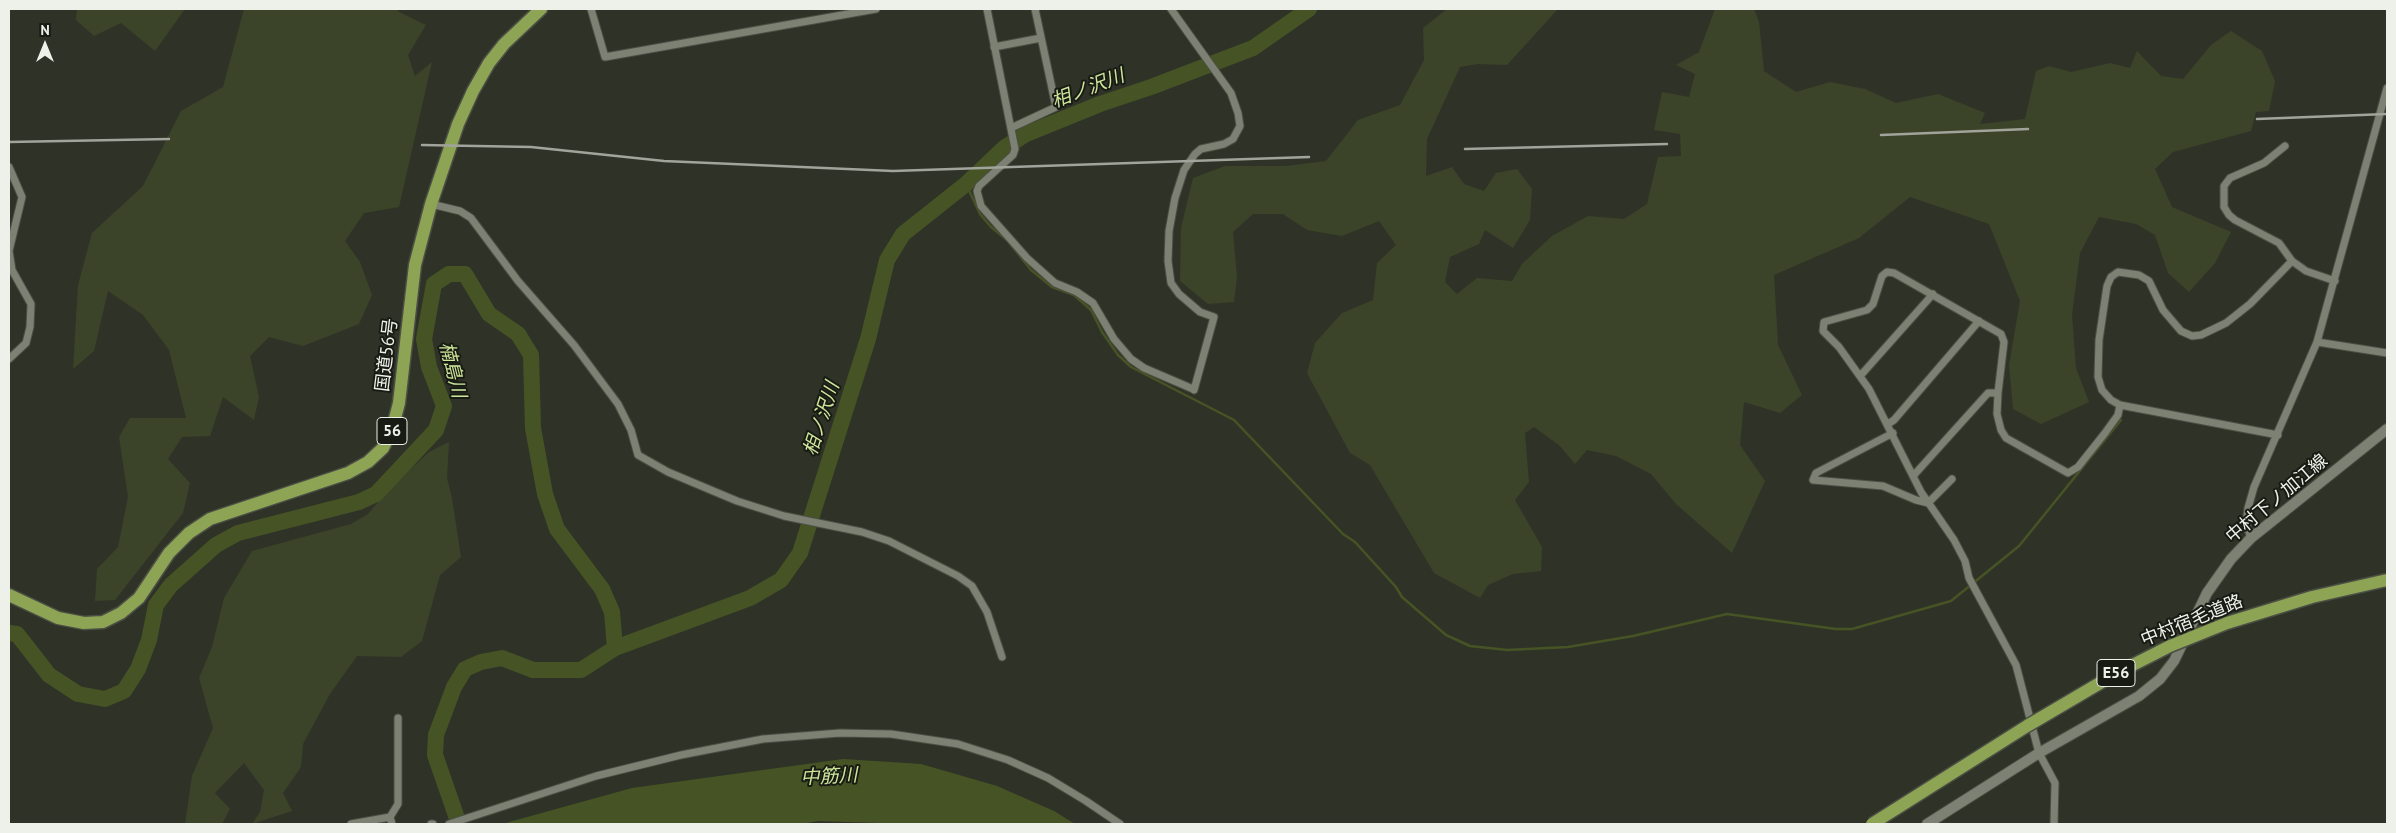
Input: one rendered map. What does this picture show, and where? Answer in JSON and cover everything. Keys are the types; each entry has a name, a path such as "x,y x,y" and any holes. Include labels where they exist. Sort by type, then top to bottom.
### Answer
{"highway":[{"name":"国道56号","path":"9,595 58,618 84,623 102,622 121,613 139,598 169,553 190,532 210,519 348,473 368,462 383,448 392,430 399,402 415,265 431,204 458,124 489,63 504,44 541,9"},
{"name":"中村宿毛道路","path":"1872,824 2117,672 2170,646 2227,623 2312,597 2387,580"}],"main road":[{"name":"中村下ノ加江線","path":"1927,824 2039,752 2139,696 2160,679 2174,661 2206,593 2231,559 2251,538 2387,430"}],"street":[{"path":"591,9 605,57 876,9"},
{"path":"987,9 1015,149 1014,155 979,186 977,192 981,206 993,222 1027,258 1055,283 1077,292 1093,303 1114,339 1131,359 1144,368 1194,389 1214,317 1200,312 1179,294 1171,283 1168,261 1175,198 1184,170 1195,154 1201,149 1224,144 1233,139 1240,126 1238,113 1230,92 1171,9"},
{"path":"1012,131 1056,107 1035,9"},
{"path":"994,47 1041,38"},
{"path":"2251,538 2246,523 2254,488 2317,342 2387,88"},
{"path":"2285,146 2264,162 2230,178 2224,186 2224,206 2228,215 2235,220 2280,243 2292,261 2306,271 2335,281"},
{"path":"9,167 22,197 9,251 12,270 31,304 30,326 26,342 9,359"},
{"path":"431,204 460,211 471,218 518,281 574,345 618,404 631,430 638,455 668,472 737,501 794,518 862,532 890,541 958,576 972,586 988,612 1002,656"},
{"path":"2278,436 2120,405 2111,400 2102,390 2098,377 2099,340 2107,286 2110,277 2118,272 2140,275 2149,281 2163,310 2181,331 2192,336 2201,335 2226,323 2250,304 2292,261"},
{"path":"2054,824 2055,783 2039,752 2016,665 1969,578 1965,561 1954,540 1928,503 1893,433 1860,376 1839,346 1823,332 1824,322 1868,310 1874,304 1882,276 1887,272 1894,273 2001,334 2004,342 1997,414 2001,430 2006,438 2068,473 2078,467 2105,433 2118,415 2120,405"},
{"path":"1860,376 1932,294"},
{"path":"1888,424 1894,420 1979,321"},
{"path":"2317,342 2387,353"},
{"path":"1914,475 1988,393 1998,392"},
{"path":"1893,433 1816,473 1813,480 1883,486 1928,503"},
{"path":"1928,503 1952,479"},
{"path":"351,824 391,821 398,804 398,718"},
{"path":"449,824 596,776 681,755 763,739 840,732 891,734 958,744 1008,760 1056,783 1120,824"}],"shaded area":[{"path":"77,9 185,9 155,51 121,23 94,36 76,20"},
{"path":"244,9 401,9 397,11 426,25 408,55 415,76 432,62 399,207 364,213 345,241 360,262 372,295 359,324 303,346 269,337 250,356 259,397 254,420 223,397 210,436 182,437 168,459 190,483 183,513 115,600 95,601 97,569 118,547 128,497 119,437 130,418 186,418 169,350 143,315 108,291 94,351 73,369 78,285 92,233 143,186 181,111 223,87"},
{"path":"1447,9 1558,9 1507,65 1478,64 1460,67 1427,139 1426,176 1452,167 1464,184 1484,191 1496,173 1517,169 1532,189 1530,220 1513,248 1485,230 1479,244 1450,257 1445,282 1457,294 1477,278 1512,281 1522,264 1552,236 1588,216 1624,219 1647,204 1658,157 1681,156 1680,134 1654,130 1662,92 1689,97 1695,74 1676,65 1699,52 1715,9 1754,9 1759,22 1764,71 1796,92 1830,82 1865,89 1896,103 1938,94 1985,113 1980,124 2025,119 2036,71 2049,66 2071,72 2110,63 2130,68 2137,51 2161,76 2183,79 2211,45 2231,31 2262,51 2275,81 2269,111 2256,112 2251,131 2173,152 2155,169 2172,207 2231,232 2215,263 2189,292 2168,273 2155,235 2136,224 2099,217 2080,253 2072,315 2076,368 2089,402 2041,424 2013,409 2009,365 2020,301 1989,224 1910,197 1859,238 1774,275 1778,345 1802,395 1780,413 1744,402 1740,445 1765,481 1732,553 1676,504 1651,474 1616,456 1587,450 1575,464 1560,446 1534,427 1525,433 1529,482 1515,500 1542,547 1541,571 1513,574 1488,585 1480,598 1434,573 1370,465 1350,453 1307,373 1315,343 1342,313 1373,300 1377,263 1396,245 1379,221 1342,236 1307,230 1283,214 1253,214 1233,232 1237,277 1234,302 1208,304 1180,281 1181,228 1193,178 1225,166 1286,166 1326,161 1358,120 1400,105 1424,60 1423,28"},
{"path":"449,442 447,478 461,557 440,575 422,641 401,657 357,656 330,694 303,744 301,767 283,793 292,811 252,824 260,812 264,790 244,763 215,793 230,809 222,824 185,824 192,776 213,728 199,678 212,647 224,598 252,551 351,524 368,514 389,489 429,452"}],"water":[{"name":"中筋川","path":"843,759 921,764 997,786 1054,811 1075,824 910,824 818,821 801,824 502,824 632,788"}],"waterway":[{"name":"相ノ沢川","path":"459,824 435,755 436,735 454,687 465,669 481,662 502,658 533,670 581,670 615,648 750,598 781,580 800,553 868,339 887,260 903,234 966,184 1004,148 1026,134 1100,104 1151,87 1253,48 1309,9"},
{"path":"966,184 980,214 991,227 1007,240 1031,270 1052,287 1074,295 1091,310 1102,332 1118,355 1131,367 1234,420 1343,534 1355,542 1396,587 1402,597 1446,635 1470,646 1507,650 1568,647 1633,636 1727,614 1836,629 1852,629 1951,601 2019,546 2121,420"},
{"name":"楠島川","path":"9,633 17,634 49,675 78,694 105,699 124,691 138,669 149,640 156,605 171,585 216,545 238,533 359,502 376,494 436,430 444,406 429,367 424,339 434,284 449,274 465,274 489,314 518,334 531,355 533,428 545,494 557,529 602,589 612,612 615,648"}],"railway":[{"path":"2257,119 2387,114"},
{"path":"1881,135 2028,129"},
{"path":"9,142 169,139"},
{"path":"1465,149 1667,144"},
{"path":"422,145 531,147 664,161 893,171 1309,157"}]}
